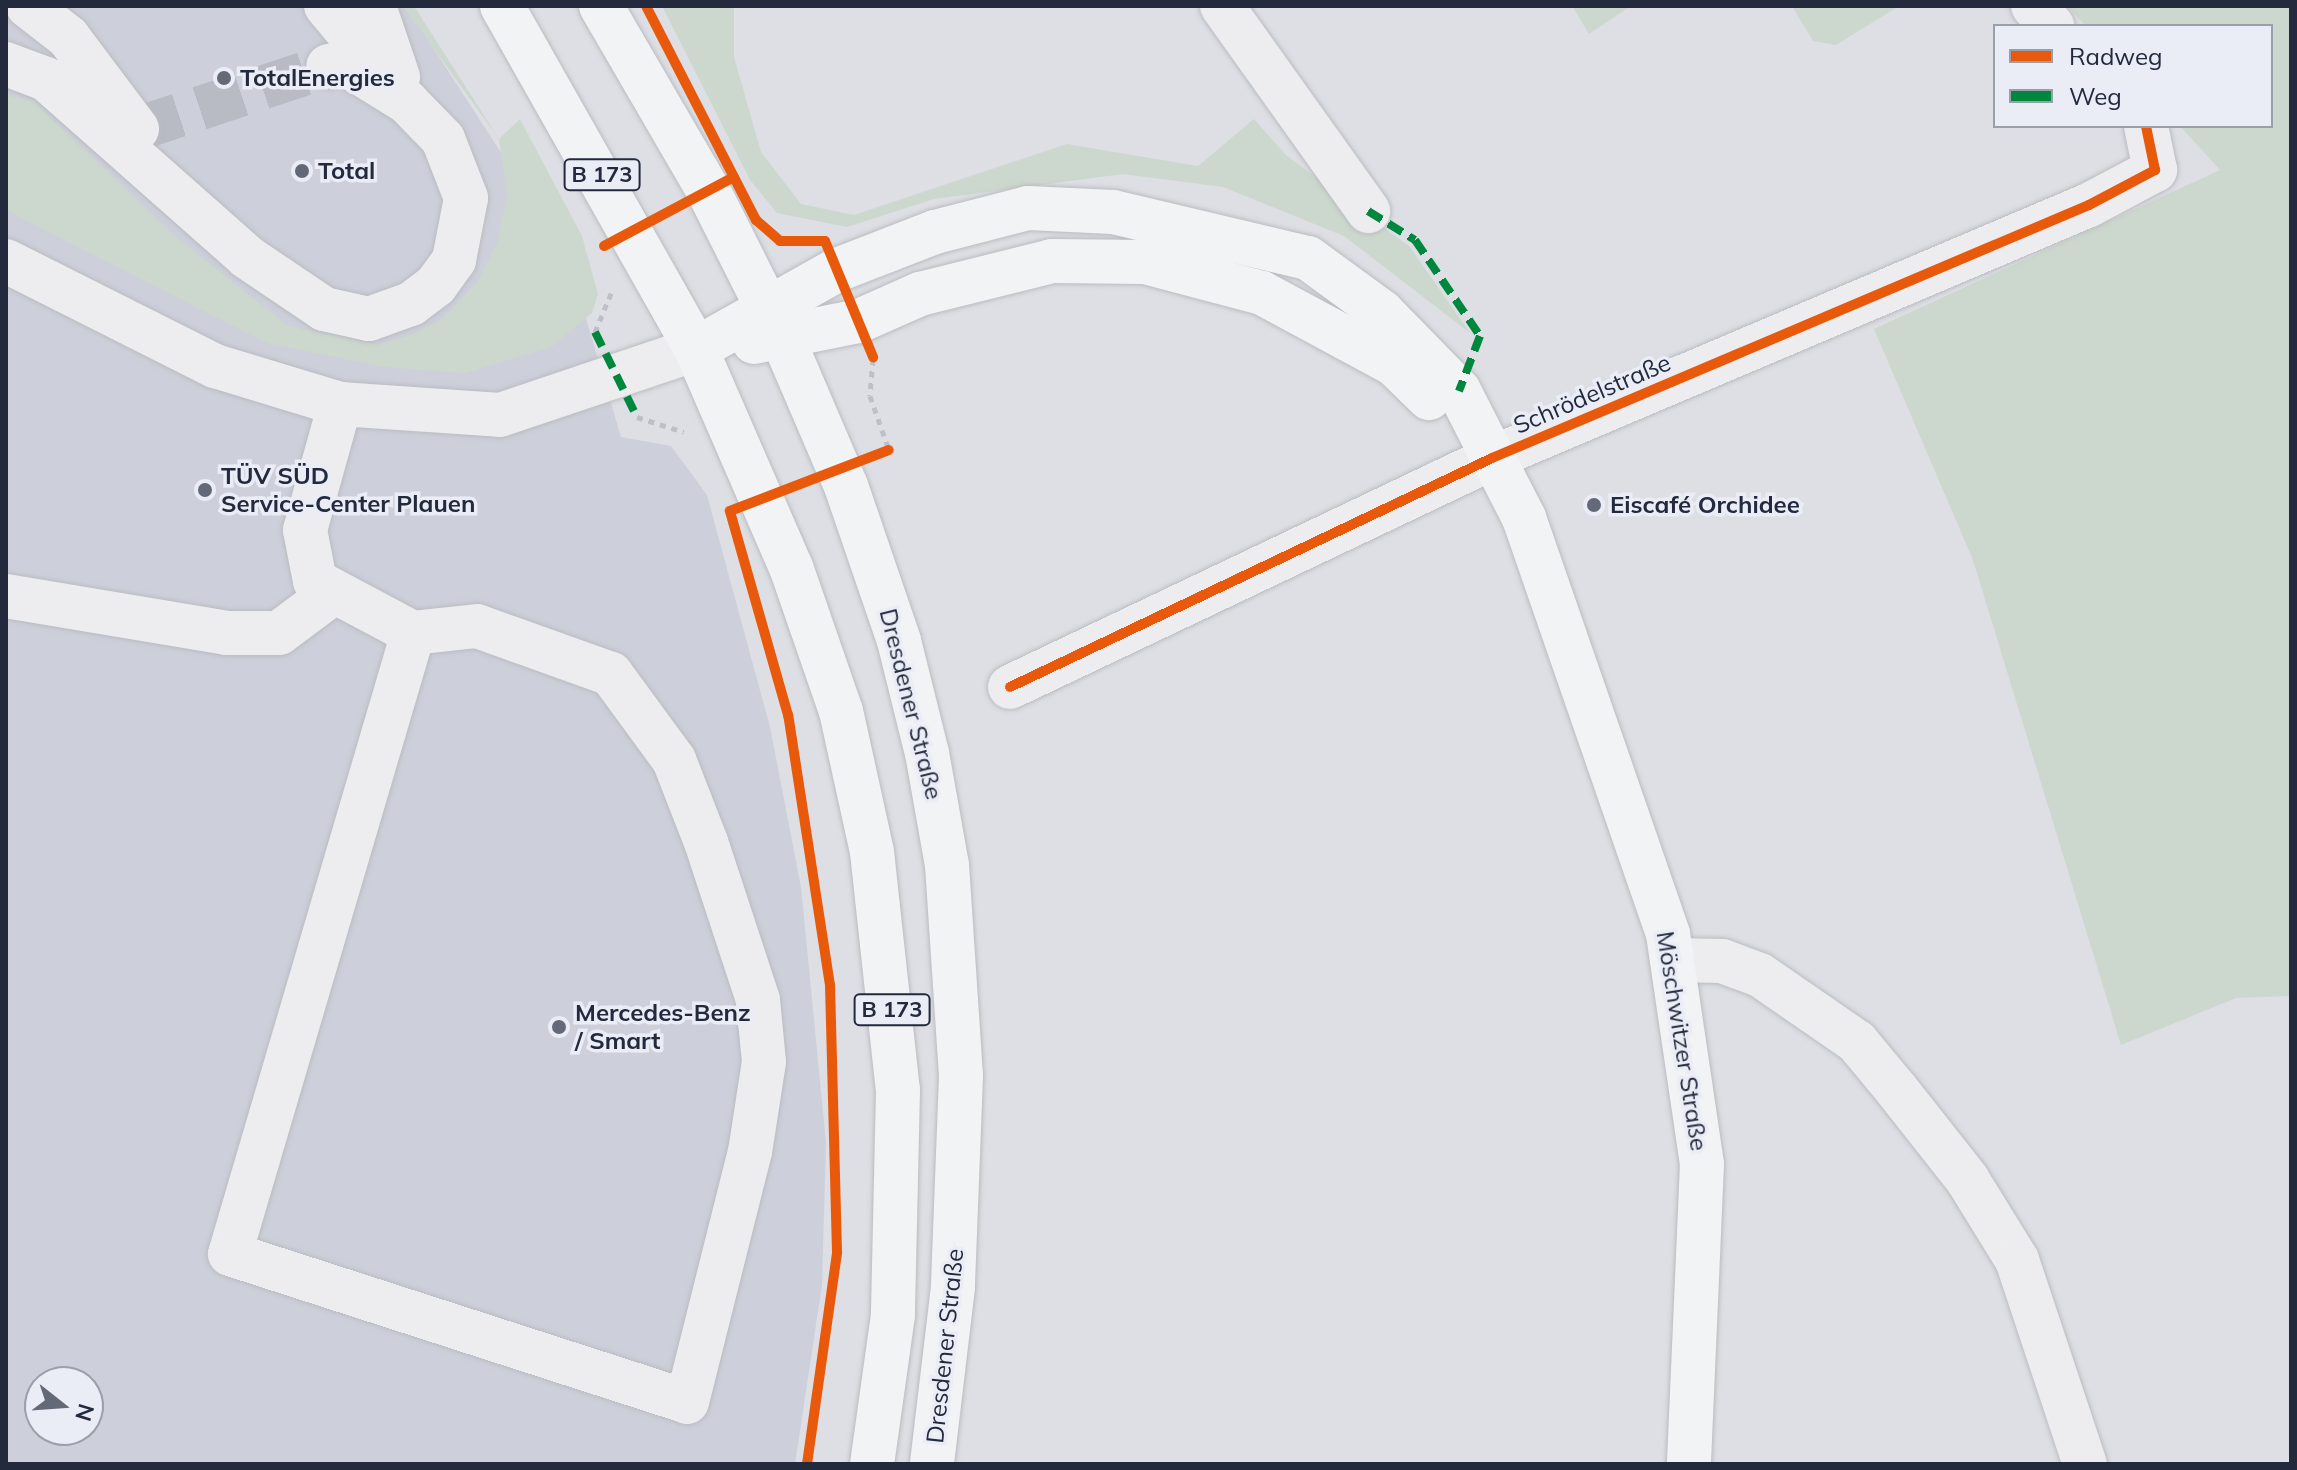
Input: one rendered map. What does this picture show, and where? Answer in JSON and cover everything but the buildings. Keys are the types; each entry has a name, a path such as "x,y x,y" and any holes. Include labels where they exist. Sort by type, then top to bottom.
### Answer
{"main road":[{"name":"B 173","path":"502,6 696,349 791,567 841,711 872,852 898,1106 893,1315 872,1464"},
{"name":"Dresdener Straße","path":"601,6 776,322 840,469 899,641 947,865 958,977 959,1179 932,1464"},
{"name":"Möschwitzer Straße","path":"776,322 855,262 1028,208 1113,212 1308,258 1382,312 1459,391 1524,518 1672,960 1702,1164 1689,1464"},
{"name":"Möschwitzer Straße","path":"696,349 776,322 859,321 979,277 1052,261 1145,262 1262,293 1394,364 1492,458"}],"street":[{"path":"28,6 68,37 137,129"},
{"path":"6,64 46,79 247,257 324,309 369,319 411,304 436,285 464,230 460,169 443,139 407,102 326,6"},
{"path":"374,6 407,102"},
{"path":"1222,6 1368,211"},
{"path":"2033,6 2050,24"},
{"path":"328,66 344,63 407,102"},
{"name":"Schrödelstraße","path":"1010,687 1492,458 2089,205 2155,170 2146,128"},
{"path":"6,261 215,366 340,404 500,415 696,349"},
{"path":"340,404 305,530 315,581 413,633 477,626 611,674 674,760 706,842 758,1000 764,1062 750,1152 687,1402 230,1254 413,633"},
{"path":"6,596 226,633 279,633 334,592"},
{"path":"1672,960 1722,961 1760,975 1857,1042 1896,1089 1967,1179 2017,1260 2085,1464"}],"path":[{"path":"873,357 870,396 889,450"}],"shaded area":[{"path":"6,6 406,6 567,254 621,437 671,446 707,495 770,727 801,887 826,1142 822,1285 795,1464 6,1464"},
{"path":"403,6 414,6 499,139"},
{"path":"662,6 734,6 734,57 761,152 801,204 854,215 1067,144 1198,166 1254,119 1286,155 1410,247 1470,333 1344,236 1223,187 1123,174 934,199 847,227 777,213 750,180"},
{"path":"1572,6 1631,6 1589,34"},
{"path":"1792,6 1899,6 1836,45 1813,41"},
{"path":"2067,6 2291,6 2291,996 2236,998 2121,1045 1973,560 1874,329 2220,170 2182,128 2273,128 2273,24 2084,24"},
{"path":"6,95 32,100 177,238 288,326 378,345 413,334 443,318 477,283 497,243 507,196 499,139 520,119 582,236 598,294 592,313 551,347 465,373 384,367 267,343 6,210"}],"tunnel":[{"path":"137,129 328,66"}],"marked path":[{"path":"1368,211 1415,240 1480,336 1459,391"},
{"path":"595,332 637,417"}],"cycle path":[{"path":"646,6 756,220 780,241 825,241 873,357"},
{"path":"1010,687 1492,458 2089,205 2155,170 2146,128"},
{"path":"604,246 734,177"},
{"path":"807,1464 837,1252 830,985 788,715 730,511 889,450"}],"place":[{"name":"TotalEnergies","path":"224,78"},
{"name":"Total","path":"302,171"},
{"name":"TÜV SÜD Service-Center Plauen","path":"205,490"},
{"name":"Eiscafé Orchidee","path":"1594,505"},
{"name":"Mercedes-Benz / Smart","path":"559,1027"}]}
